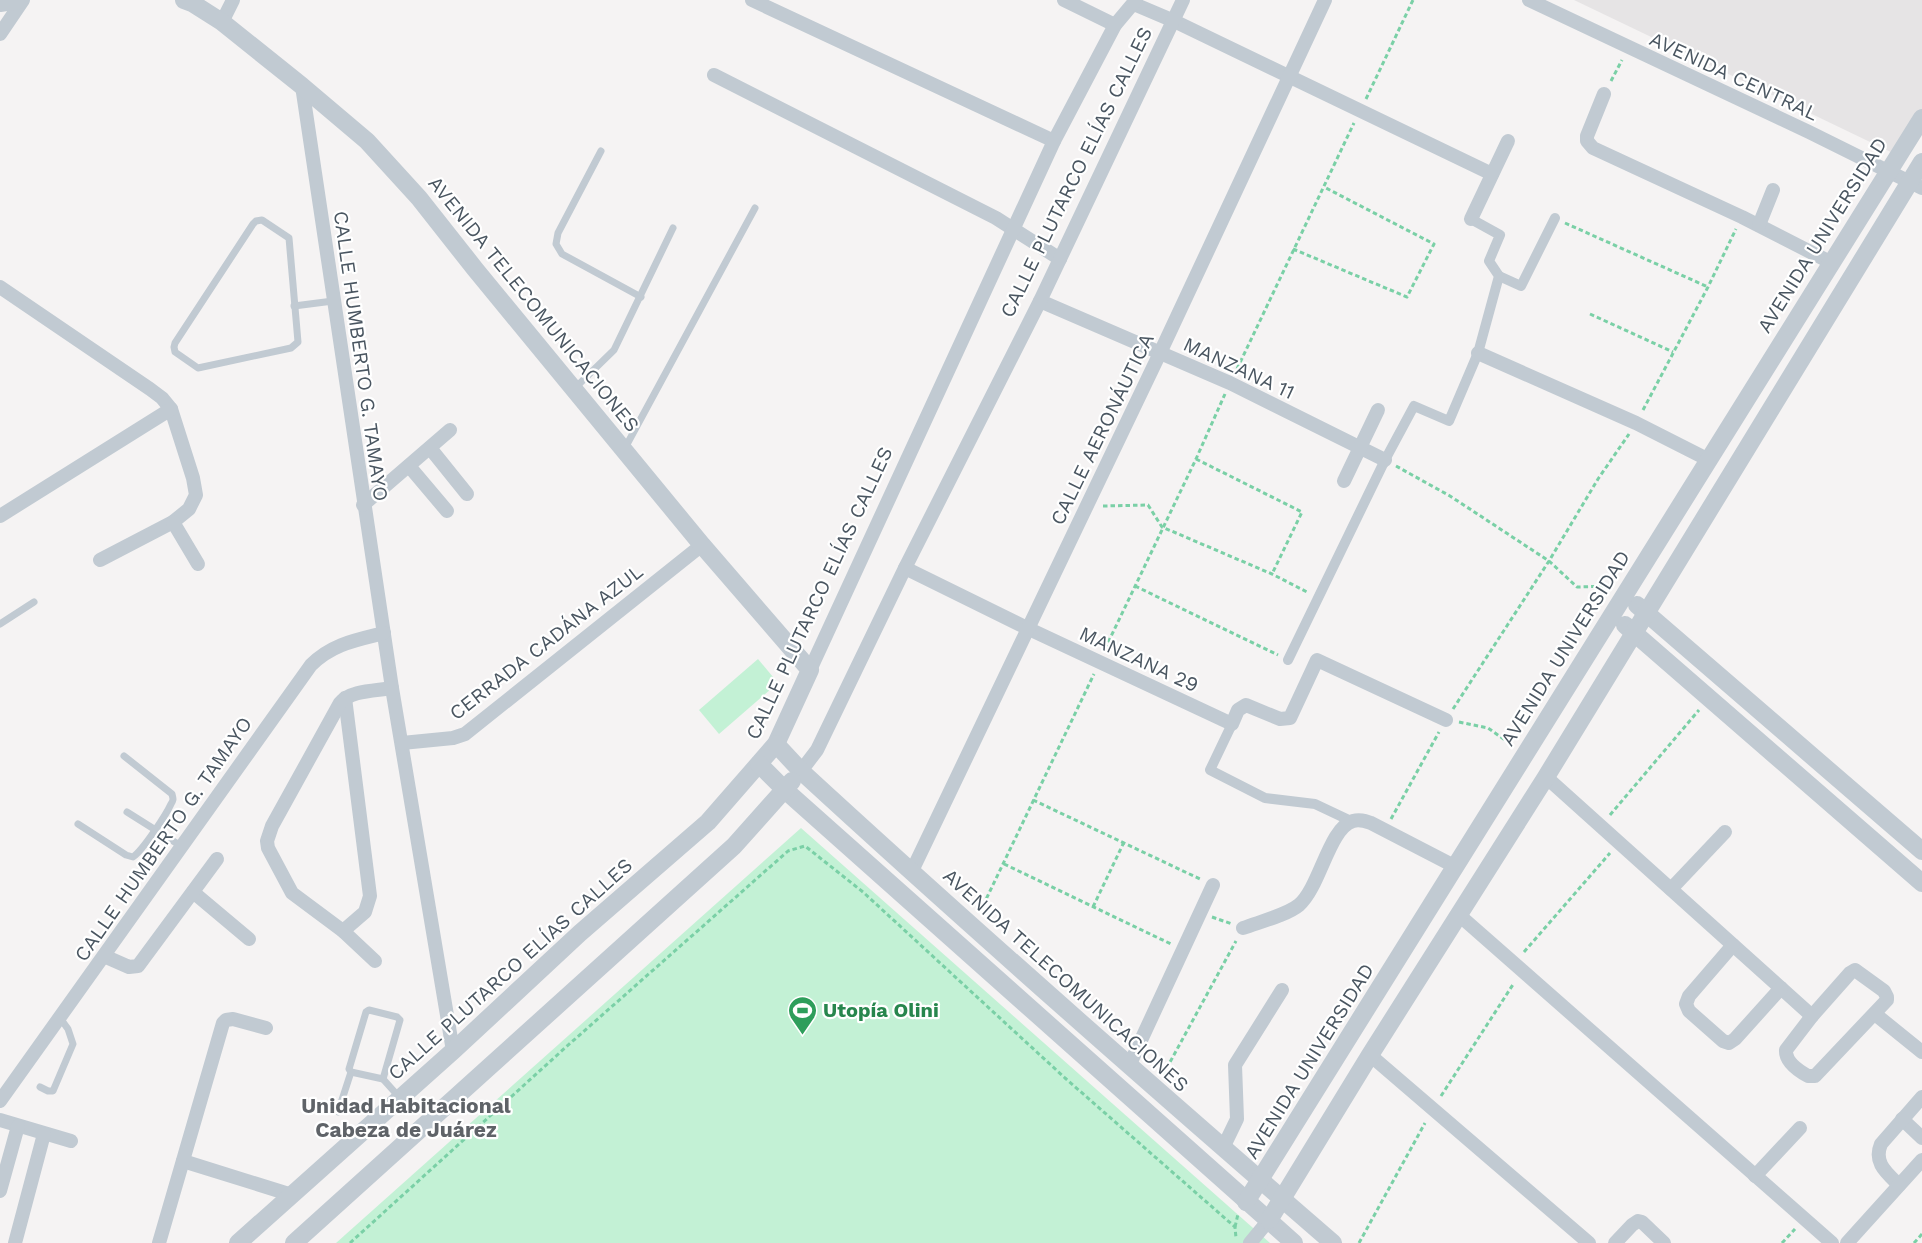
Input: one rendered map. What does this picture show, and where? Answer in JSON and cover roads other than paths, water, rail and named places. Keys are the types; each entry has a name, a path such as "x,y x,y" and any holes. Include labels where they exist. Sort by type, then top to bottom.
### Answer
{"street":[{"path":"0,3 21,0"},
{"path":"0,34 21,0"},
{"path":"222,22 233,0"},
{"path":"752,0 1054,141"},
{"path":"1064,0 1115,25"},
{"name":"CALLE PLUTARCO ELÍAS CALLES","path":"294,1243 734,846 817,750 905,568 1040,301 1183,0"},
{"name":"CALLE AERONÁUTICA","path":"911,873 1160,353 1325,0"},
{"name":"AVENIDA CENTRAL","path":"1529,0 1809,132 1916,186"},
{"name":"AVENIDA TELECOMUNICACIONES","path":"190,1 222,22 367,141 419,198 702,545 810,670"},
{"path":"1135,2 1359,112 1492,174"},
{"name":"CALLE PLUTARCO ELÍAS CALLES","path":"238,1243 453,1051 580,933 708,822 776,744 1054,141 1115,25 1135,2"},
{"path":"714,75 996,218 1060,260"},
{"name":"CALLE HUMBERTO G. TAMAYO","path":"302,86 363,506 453,1051"},
{"path":"1604,94 1587,136 1587,141 1593,148 1759,225 1832,263"},
{"name":"AVENIDA UNIVERSIDAD","path":"1246,1202 1922,118"},
{"path":"1508,141 1471,219 1500,235 1489,261 1499,276 1521,285 1555,218"},
{"path":"1250,1243 1269,1220 1370,1054 1546,777 1646,611 1916,186 1922,162"},
{"path":"1759,225 1773,190"},
{"path":"1288,660 1385,460 1414,406 1449,421 1478,353 1499,276"},
{"path":"0,287 150,389 171,409 193,478 196,495 189,509 173,522 100,560"},
{"name":"MANZANA 11","path":"1040,301 1230,383 1385,460"},
{"path":"1478,353 1636,423 1710,460"},
{"path":"0,516 171,409"},
{"path":"1344,481 1378,410"},
{"path":"363,506 450,430"},
{"path":"430,448 467,494"},
{"path":"409,466 447,511"},
{"path":"173,522 198,564"},
{"name":"CERRADA CADÁNA AZUL","path":"402,743 453,738 465,734 702,545"},
{"name":"MANZANA 29","path":"905,568 1232,724"},
{"path":"1624,594 1922,851"},
{"path":"1612,614 1922,884"},
{"name":"CALLE HUMBERTO G. TAMAYO","path":"0,1101 311,665 323,653 338,646 384,633"},
{"path":"1351,821 1315,804 1265,798 1210,770 1238,710 1246,705 1280,719 1290,718 1317,660 1446,720"},
{"path":"375,961 343,931 292,893 270,854 267,841 272,826 340,703 353,694 392,688"},
{"path":"343,931 365,912 370,896 345,698"},
{"name":"AVENIDA TELECOMUNICACIONES","path":"776,744 801,771 911,873 1333,1243"},
{"path":"759,764 1294,1243"},
{"path":"1546,777 1812,1016"},
{"path":"1244,928 1297,906 1308,895 1336,836 1343,826 1351,821 1361,820 1456,867"},
{"path":"1671,889 1725,832"},
{"path":"104,956 129,967 138,966 217,859"},
{"path":"1129,1066 1213,885"},
{"path":"193,892 249,939"},
{"path":"1459,915 1832,1243"},
{"path":"1733,945 1689,996 1686,1004 1689,1011 1723,1041 1729,1043 1781,988"},
{"path":"1855,970 1886,994 1885,1003 1875,1014 1812,1077 1804,1075 1788,1060 1785,1054 1812,1016 1855,970"},
{"path":"1223,1148 1238,1119 1235,1065 1281,990"},
{"path":"1875,1014 1922,1052"},
{"path":"159,1243 223,1023 233,1019 266,1028"},
{"path":"1370,1054 1588,1243"},
{"path":"1899,1185 1879,1163 1881,1144 1922,1097"},
{"path":"1902,1119 1922,1138"},
{"path":"0,1120 71,1141"},
{"path":"0,1191 18,1126"},
{"path":"1755,1176 1800,1128"},
{"path":"15,1243 44,1134"},
{"path":"1847,1243 1922,1160"},
{"path":"183,1161 292,1195"},
{"path":"1615,1243 1638,1221 1642,1222 1664,1243"}],"lane":[{"path":"601,151 558,233 556,244 562,255 640,297"},
{"path":"624,449 755,208"},
{"path":"256,221 266,222 289,238 294,306 298,337 295,346 291,348 198,368 175,352 175,343 256,221"},
{"path":"574,388 614,350 673,228"},
{"path":"294,306 333,301"},
{"path":"0,624 34,602"},
{"path":"78,824 126,855 133,857 154,830 172,803 172,794 124,756"},
{"path":"127,812 182,846"},
{"path":"338,1112 366,1012 369,1010 397,1017 400,1020 383,1079"},
{"path":"40,1087 48,1091 53,1090 73,1044 68,1029 60,1018"},
{"path":"351,1072 383,1079 400,1098"}],"place":[{"name":"Utopía Olini","path":"802,1036"}],"district":[{"name":"Unidad Habitacional Cabeza de Juárez","path":"406,1118"}]}
